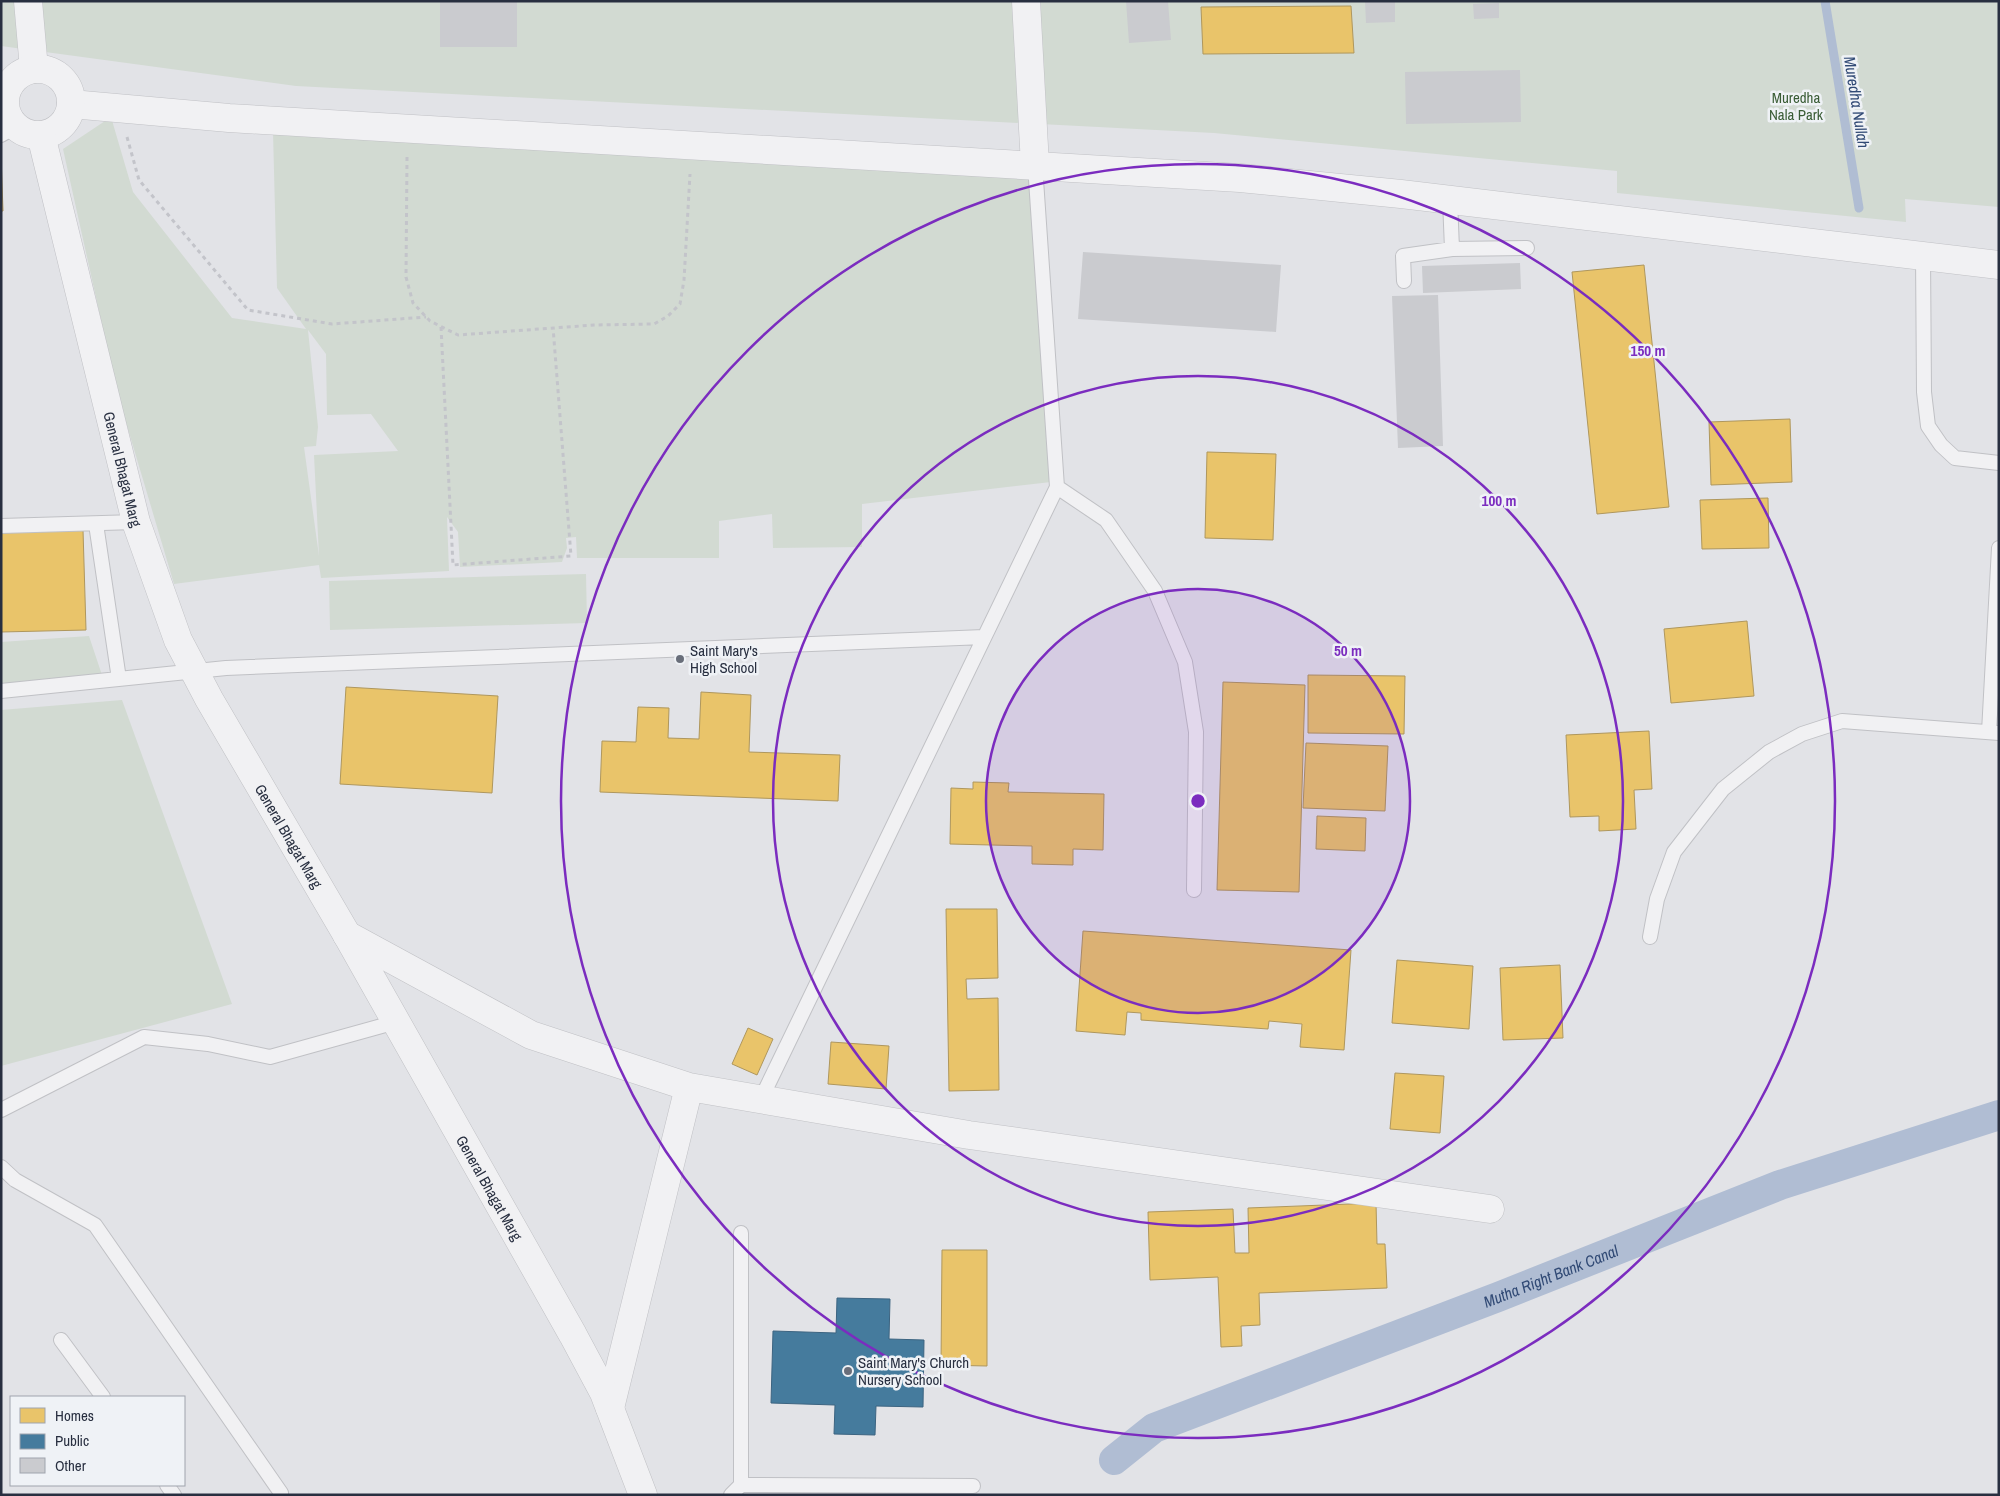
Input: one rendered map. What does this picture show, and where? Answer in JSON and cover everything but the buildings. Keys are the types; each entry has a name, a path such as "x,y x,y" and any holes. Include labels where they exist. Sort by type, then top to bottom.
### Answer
{"street":[{"path":"28,1 34,69"},
{"path":"1026,1 1035,165"},
{"path":"34,69 52,73 60,78 66,85 71,104 65,121 59,128 41,135 32,135 8,131 9,119 3,101 10,84 25,72 34,69"},
{"path":"71,104 229,118 1240,178 1450,200 1999,265"},
{"name":"General Bhagat Marg","path":"41,135 136,522 178,640 573,1335 610,1408 643,1495"},
{"path":"347,935 531,1035 689,1087 969,1135 1490,1210"},
{"path":"610,1408 689,1087"}],"lane":[{"path":"761,1100 1057,487 1035,165"},
{"path":"1450,200 1452,249"},
{"path":"1404,281 1403,256 1452,249 1527,248"},
{"path":"1923,255 1924,392 1928,426 1941,445 1955,458 1999,463"},
{"path":"1057,487 1106,520 1155,591 1185,662 1196,732 1194,890"},
{"path":"1,526 136,522"},
{"path":"96,524 119,679"},
{"path":"1650,937 1657,899 1674,852 1723,789 1768,752 1802,734 1842,722 1994,732 1999,548"},
{"path":"1,691 194,670 984,637"},
{"path":"1,1110 144,1037 208,1044 270,1057 396,1022"},
{"path":"1,1167 15,1180 95,1224 280,1495"},
{"path":"731,1495 741,1484 741,1234"},
{"path":"61,1340 102,1396"},
{"path":"741,1484 973,1486"}],"path":[{"path":"118,108 139,180 248,310 332,324 426,317"},
{"path":"407,129 406,277 413,303 426,317 458,334 654,324 668,316 680,304 684,280 691,146"},
{"path":"441,326 453,565 571,556 554,328"}],"green space":[{"name":"Muredha Nala Park","path":"1,1 1999,1 1999,207 1905,199 1906,222 1617,193 1617,171 1214,133 296,86 1,46"},
{"path":"111,117 133,192 232,318 306,329 277,288 273,132 1030,172 1051,482 862,504 862,547 773,548 772,514 719,521 719,558 577,558 576,537 566,538 567,548 562,562 460,567 458,532 447,517 449,571 321,578 319,565 174,584 117,392 63,149","holes":["308,330 326,354 327,415 371,414 398,451 314,455 319,556 304,447 316,446 318,427"]},
{"path":"586,574 587,623 330,630 329,581"},
{"path":"89,636 103,678 1,688 1,642"},
{"path":"122,700 232,1004 1,1066 1,710"}],"waterway":[{"name":"Muredha Nullah","path":"1825,1 1859,208"},
{"name":"Mutha Right Bank Canal","path":"1114,1460 1154,1428 1498,1297 1780,1185 1999,1115"}],"place":[{"name":"Saint Mary's High School","path":"680,659"},
{"name":"Saint Mary's Church Nursery School","path":"848,1371"}]}
